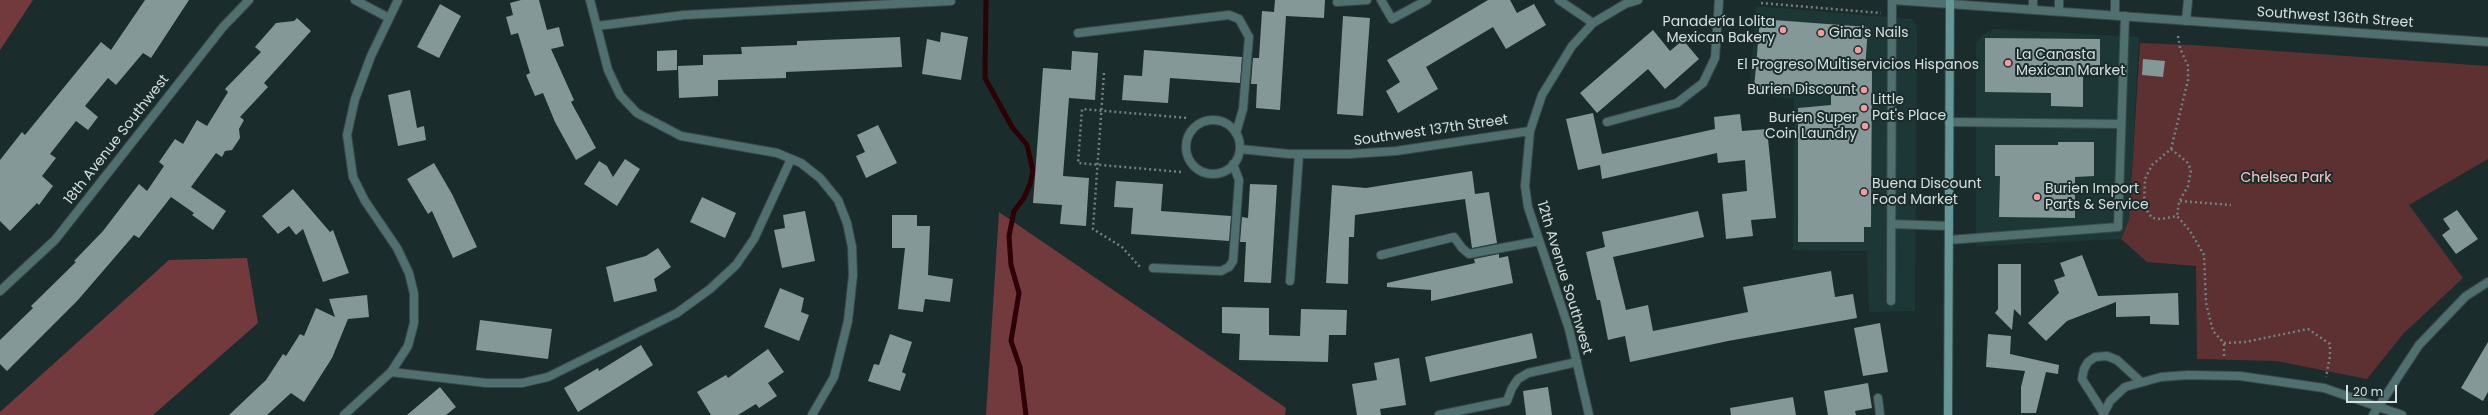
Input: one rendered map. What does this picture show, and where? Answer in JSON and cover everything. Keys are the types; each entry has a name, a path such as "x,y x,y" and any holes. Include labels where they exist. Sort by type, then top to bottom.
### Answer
{"main road":[{"path":"1948,415 1950,2"}],"street":[{"name":"18th Avenue Southwest","path":"0,291 55,240 223,27 249,0"},
{"path":"355,0 389,18"},
{"path":"344,415 391,372 408,346 414,322 414,294 409,273 397,248 372,212 353,177 348,135 355,99 371,56 398,0"},
{"path":"590,0 598,26 608,70 620,95 637,113 681,136 777,153 801,163 820,178 838,200 848,222 852,247 852,282 848,321 834,377 812,415"},
{"path":"1337,2 1367,0"},
{"path":"1381,0 1392,19 1427,0"},
{"path":"1560,0 1593,24 1625,4 1638,0"},
{"path":"1607,122 1677,103 1703,83 1715,58 1718,0"},
{"path":"1891,302 1892,0"},
{"name":"Southwest 136th Street","path":"1892,0 1950,2 2033,10 2488,42"},
{"path":"2033,0 2033,10"},
{"path":"2058,11 2059,0"},
{"path":"2115,15 2116,0"},
{"path":"2186,20 2188,0"},
{"path":"598,26 684,15 951,1"},
{"path":"1078,33 1229,15 1239,19 1249,37 1243,109 1236,133 1240,149 1234,164 1219,173 1202,172 1190,160 1186,144 1193,129 1207,120 1224,122 1236,133"},
{"path":"1949,240 2118,227 2125,16"},
{"name":"12th Avenue Southwest","path":"1589,415 1569,329 1528,207 1525,186 1530,130 1542,95 1557,68 1572,46 1593,24"},
{"path":"1950,122 2122,124"},
{"name":"Southwest 137th Street","path":"1240,149 1299,154 1350,154 1396,151 1530,130"},
{"path":"1290,281 1299,154"},
{"path":"391,372 486,383 522,382 548,377 677,313 710,289 736,265 754,238 790,159"},
{"path":"1153,268 1221,271 1229,267 1233,261 1239,180 1234,164"},
{"path":"1892,224 1949,226"},
{"path":"1382,256 1454,237 1462,248 1469,254 1539,240"},
{"path":"2373,415 2378,405 2419,344 2466,296 2488,282"},
{"path":"2141,382 2117,360 2107,356 2095,357 2088,362 2084,369 2082,379 2102,414 2110,401 2125,388 2162,377 2188,375 2240,376 2324,388 2378,405 2402,415"},
{"path":"1440,415 1507,401 1512,388 1518,379 1528,373 1577,362"},
{"path":"1878,398 1880,415"}],"path":[{"path":"1761,3 1892,14"},
{"path":"2177,216 2161,219 2152,218 2144,206 2143,198 2145,179 2152,165 2171,149 2188,80 2188,66 2180,48 2178,36"},
{"path":"1104,73 1093,229 1122,246 1142,269 1153,268"},
{"path":"1181,172 1078,163 1082,110 1188,118"},
{"path":"2171,149 2187,162 2191,170 2188,186 2180,201 2177,216"},
{"path":"2180,201 2231,205"},
{"path":"2177,216 2190,231 2204,255 2206,303 2213,331 2224,343 2224,356"},
{"path":"2224,343 2245,342 2308,329 2330,344 2330,356 2324,388"}],"shaded area":[{"path":"0,0 33,0 0,50"},
{"path":"1756,6 1912,19 1917,26 1915,311 1869,312 1867,251 1793,250 1794,99 1749,94"},
{"path":"1994,29 2139,37 2129,220 2121,239 1976,246 1976,42 1984,34"},
{"path":"999,212 1286,408 1285,415 986,415"},
{"path":"247,258 258,323 153,415 0,415 0,412 169,260"}],"green space":[{"name":"Chelsea Park","path":"2140,43 2192,45 2488,66 2488,159 2409,205 2463,278 2403,334 2367,379 2276,361 2197,359 2196,266 2147,262 2121,239 2129,220"}],"building":[{"path":"145,0 189,0 151,58 143,53 116,85 108,78 85,106 98,117 88,130 76,121 50,154 56,158 42,176 53,186 39,205 37,203 10,231 0,221 0,160 22,132 25,135 101,42 111,50"},
{"path":"521,0 539,0 547,30 559,27 564,46 551,49 574,100 571,102 596,148 576,160 555,122 543,93 535,96 526,75 530,73 518,33 511,35 506,17 513,15 510,3"},
{"path":"1275,0 1325,0 1324,18 1286,16 1280,110 1256,108 1257,84 1251,84 1253,58 1259,58 1262,11 1274,12"},
{"path":"1488,0 1510,0 1517,13 1534,4 1546,25 1506,49 1493,27 1426,67 1438,89 1398,113 1386,91 1400,82 1387,60"},
{"path":"440,4 461,16 439,58 417,47"},
{"path":"1343,16 1370,18 1363,116 1337,114"},
{"path":"297,18 311,31 264,83 268,87 240,117 244,120 239,129 240,138 232,150 225,151 222,157 216,153 191,187 226,211 213,230 192,215 194,213 171,197 139,238 134,235 78,300 7,371 0,364 0,340 33,308 31,306 76,262 74,261 103,231 139,184 147,191 164,166 159,162 175,139 183,144 197,120 207,126 228,92 225,89 261,52 255,47 276,23 294,21"},
{"path":"1760,19 1868,27 1865,70 1872,71 1871,227 1864,227 1864,242 1798,242 1798,108 1831,105 1831,95 1754,89"},
{"path":"1653,30 1670,51 1683,40 1699,59 1665,89 1648,69 1597,113 1580,93"},
{"path":"941,32 968,37 961,80 922,74 927,39 940,42"},
{"path":"900,37 902,67 786,72 786,78 718,80 718,96 679,98 678,66 703,65 703,55 742,54 741,47 797,45 797,41"},
{"path":"1985,38 2100,39 2100,75 2083,75 2083,107 2051,106 2051,93 1985,92"},
{"path":"677,50 677,70 657,71 657,51"},
{"path":"1144,50 1242,57 1240,83 1170,78 1168,103 1122,100 1124,75 1142,76"},
{"path":"1072,51 1098,53 1095,100 1069,98 1063,176 1089,178 1086,226 1060,224 1062,205 1033,203 1043,68 1071,70"},
{"path":"2143,59 2165,61 2163,77 2142,75"},
{"path":"410,90 417,128 424,126 426,140 398,146 388,95"},
{"path":"1593,113 1602,154 1715,129 1714,117 1740,114 1742,131 1767,129 1776,218 1751,220 1753,236 1726,239 1722,194 1747,191 1745,160 1718,163 1717,153 1602,179 1600,165 1578,170 1566,119"},
{"path":"878,125 897,163 866,178 856,156 865,152 857,135"},
{"path":"2058,142 2094,142 2094,176 2075,177 2075,218 1999,217 2000,176 1995,176 1995,145 2058,145"},
{"path":"625,159 640,169 617,206 584,184 599,161 607,166 613,177"},
{"path":"434,163 452,194 477,247 453,258 432,211 428,214 407,179"},
{"path":"1472,171 1475,194 1489,192 1497,243 1472,248 1465,199 1355,215 1354,237 1349,237 1348,284 1326,283 1332,185 1366,188"},
{"path":"1116,181 1163,184 1161,211 1231,216 1229,241 1131,234 1133,208 1114,207"},
{"path":"1250,184 1277,185 1271,283 1244,282 1246,242 1240,242 1242,217 1248,218"},
{"path":"293,189 330,232 333,230 349,273 323,282 303,229 296,235 289,226 278,234 262,216"},
{"path":"702,197 736,213 725,238 690,222"},
{"path":"2457,210 2478,239 2456,254 2442,235 2450,229 2443,219"},
{"path":"805,211 815,261 782,268 774,230 785,228 783,215"},
{"path":"1698,211 1704,237 1613,257 1626,310 1648,305 1653,331 1748,312 1743,287 1831,271 1835,297 1853,294 1857,318 1728,341 1630,362 1625,336 1608,340 1600,300 1597,300 1586,252 1605,247 1602,232"},
{"path":"892,215 917,215 917,226 930,226 928,275 953,279 950,302 925,299 923,312 898,309 905,248 892,248"},
{"path":"658,248 671,267 654,279 657,291 614,302 606,267 646,256"},
{"path":"1499,254 1499,258 1508,256 1513,283 1431,301 1431,290 1387,287 1387,283 1475,263 1474,259"},
{"path":"2082,255 2098,296 2178,293 2179,325 2150,324 2150,316 2116,317 2116,302 2067,321 2046,341 2028,323 2059,293 2054,280 2065,276 2060,263"},
{"path":"1998,264 2021,264 2021,316 2014,309 2012,330 1995,313 1998,309"},
{"path":"780,288 804,298 801,312 809,315 799,341 764,327"},
{"path":"367,295 369,317 348,319 332,358 304,402 291,393 267,415 229,415 266,380 283,354 286,356 300,334 304,336 316,308 335,317 329,299"},
{"path":"1222,307 1269,308 1269,335 1300,336 1301,309 1347,310 1346,335 1329,335 1328,362 1239,360 1240,334 1222,333"},
{"path":"480,320 552,329 548,359 476,350"},
{"path":"1880,323 1888,372 1863,376 1854,328"},
{"path":"1532,333 1537,358 1430,382 1425,357"},
{"path":"890,334 912,342 902,372 906,374 900,391 868,381 874,364 879,365"},
{"path":"1988,334 2011,336 2010,354 2059,365 2058,374 2046,372 2036,413 2021,413 2021,387 2025,371 1986,367"},
{"path":"2488,342 2488,392 2483,401 2461,388"},
{"path":"641,345 653,365 578,412 564,388 598,368 599,371"},
{"path":"768,349 784,372 768,383 777,396 759,408 756,404 738,415 711,415 697,392 726,375 728,378"},
{"path":"1399,358 1406,405 1380,409 1381,415 1357,415 1352,384 1377,380 1374,363"},
{"path":"1868,383 1872,408 1855,411 1856,415 1828,415 1824,391"},
{"path":"440,387 456,407 446,415 407,415"},
{"path":"1548,387 1552,415 1526,415 1523,391"},
{"path":"1793,397 1796,415 1731,415 1730,408"}],"waterway":[{"path":"986,0 985,78 1012,127 1027,145 1033,171 1030,184 1024,198 1014,211 1009,236 1011,265 1019,293 1011,341 1020,367 1026,415"}],"place":[{"name":"Panadería Lolita Mexican Bakery","path":"1783,30"},
{"name":"Gina's Nails","path":"1821,33"},
{"name":"El Progreso Multiservicios Hispanos","path":"1858,50"},
{"name":"La Canasta Mexican Market","path":"2008,63"},
{"name":"Burien Discount","path":"1864,90"},
{"name":"Little Pat's Place","path":"1864,108"},
{"name":"Burien Super Coin Laundry","path":"1865,126"},
{"name":"Buena Discount Food Market","path":"1864,192"},
{"name":"Burien Import Parts & Service","path":"2037,197"}]}
